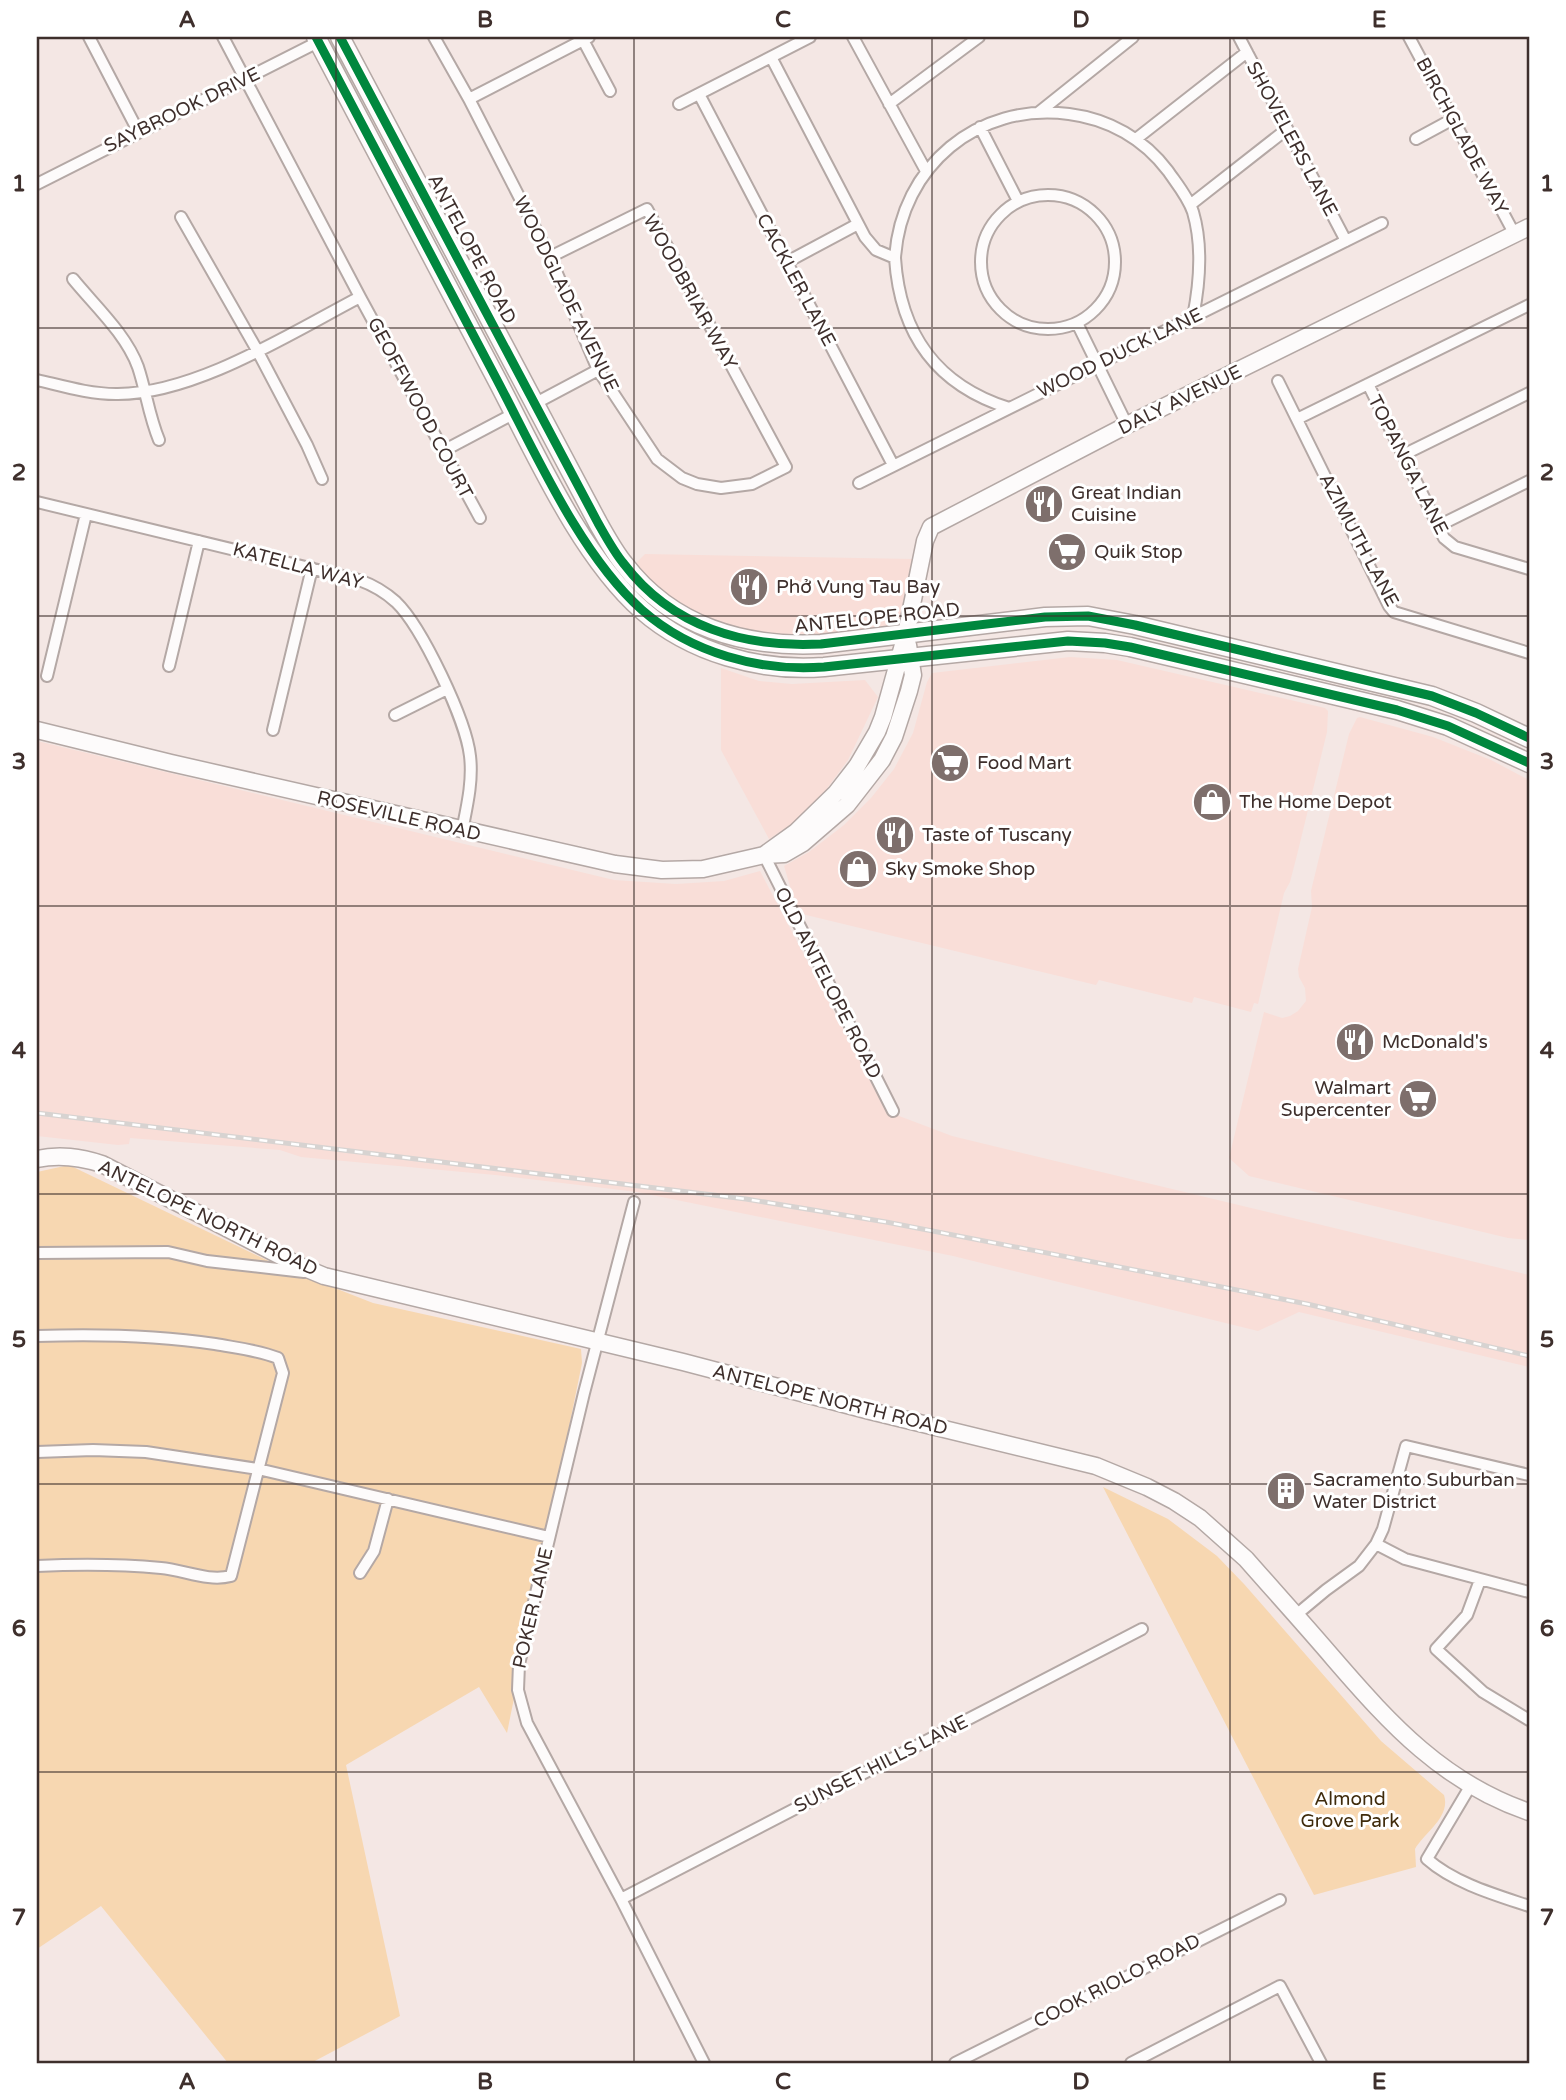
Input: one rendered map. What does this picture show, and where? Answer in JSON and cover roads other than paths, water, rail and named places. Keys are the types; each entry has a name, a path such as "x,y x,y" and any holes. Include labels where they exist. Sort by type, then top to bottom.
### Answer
{"main road":[{"name":"ANTELOPE ROAD","path":"340,37 565,462 624,565 670,607 734,638 785,645 821,644 1045,617 1088,616 1340,673 1440,699 1476,713 1529,740"},
{"name":"ANTELOPE ROAD","path":"321,38 550,481 595,557 627,595 660,624 712,651 767,666 804,668 1048,643 1087,641 1130,646 1397,710 1448,726 1529,763"},
{"name":"DALY AVENUE","path":"906,634 925,541 931,527 1128,425 1522,231"},
{"path":"483,353 534,404"},
{"path":"515,414 565,462"},
{"name":"ROSEVILLE ROAD","path":"37,730 463,831 638,869 703,869 764,855 796,832 824,806 857,766 883,718 904,659 906,634"},
{"path":"1257,677 1272,672 1328,684 1337,682 1340,673"},
{"path":"1346,698 1361,692 1421,707 1440,699"},
{"path":"1448,726 1463,722 1515,745 1521,746 1529,740"},
{"name":"ANTELOPE NORTH ROAD","path":"37,1159 67,1156 102,1164 300,1266 352,1284 1076,1461 1125,1477 1174,1501 1224,1537 1393,1726 1426,1754 1471,1785 1529,1812"}],"street":[{"path":"89,37 138,131"},
{"name":"GEOFFWOOD COURT","path":"223,37 480,518"},
{"name":"WOODGLADE AVENUE","path":"434,37 550,257 598,370 647,447 669,470 682,478 713,488 737,488 760,481 786,467"},
{"path":"679,104 810,37"},
{"path":"853,37 926,172"},
{"path":"889,104 979,37"},
{"path":"1038,113 1133,37"},
{"name":"SHOVELERS LANE","path":"1238,37 1346,241"},
{"name":"BIRCHGLADE WAY","path":"1409,37 1453,120 1522,231"},
{"name":"SAYBROOK DRIVE","path":"37,184 321,38"},
{"path":"469,99 586,38 610,91"},
{"path":"1136,139 1247,52"},
{"path":"771,57 869,244 895,258"},
{"name":"CACKLER LANE","path":"699,94 893,465"},
{"path":"1009,408 965,389 939,368 914,334 900,299 895,258 899,228 906,208 926,172 951,145 980,127 1015,116 1038,113 1072,114 1100,121 1136,139 1162,164 1190,205 1200,259 1193,317"},
{"path":"1416,139 1453,120"},
{"path":"980,127 1018,201"},
{"path":"1190,205 1287,129"},
{"path":"1042,194 1067,197 1089,208 1106,226 1116,262 1111,287 1098,308 1077,323 1054,329 1029,326 1007,315 998,307 985,285 981,261 985,237 998,216 1018,201 1042,194"},
{"name":"WOODBRIAR WAY","path":"550,257 647,209 786,467"},
{"path":"181,217 257,350 322,479"},
{"name":"WOOD DUCK LANE","path":"859,483 1382,223"},
{"path":"787,262 858,224"},
{"path":"73,279 131,352 138,366 150,416 159,440"},
{"path":"37,380 96,393 144,392 187,382 257,350 360,297"},
{"path":"1297,419 1529,305"},
{"path":"1077,323 1128,425"},
{"path":"534,404 598,370"},
{"name":"AZIMUTH LANE","path":"1278,381 1394,612 1529,653"},
{"name":"TOPANGA LANE","path":"1368,384 1444,538 1455,547 1529,569"},
{"path":"1403,456 1529,393"},
{"path":"443,451 515,414"},
{"path":"1438,526 1529,481"},
{"name":"KATELLA WAY","path":"37,502 359,580 385,593 414,624 464,726 470,757 470,789 463,831"},
{"path":"47,676 86,514"},
{"path":"169,666 199,541"},
{"path":"273,730 312,568"},
{"path":"395,716 447,689"},
{"name":"OLD ANTELOPE ROAD","path":"764,855 893,1111"},
{"name":"POKER LANE","path":"634,1202 549,1537 517,1678 521,1707 527,1723 621,1899 704,2063"},
{"path":"37,1253 168,1252 207,1261 317,1273"},
{"path":"37,1336 82,1334 176,1338 261,1351 278,1359 283,1373 231,1576 219,1579 166,1568 95,1563 37,1566"},
{"path":"1296,1615 1359,1566 1377,1544 1384,1529 1406,1446 1529,1475"},
{"path":"37,1452 146,1452 258,1469 549,1537"},
{"path":"360,1573 373,1551 387,1499"},
{"path":"1377,1544 1405,1559 1529,1592"},
{"path":"1480,1580 1467,1615 1436,1649 1483,1692 1529,1720"},
{"name":"SUNSET HILLS LANE","path":"621,1899 1142,1629"},
{"path":"1471,1785 1427,1859 1437,1868 1463,1880 1529,1906"},
{"name":"COOK RIOLO ROAD","path":"955,2063 1280,1900"},
{"path":"1131,2063 1280,1986 1321,2063"}],"railway":[{"path":"37,1113 746,1199 886,1222 1307,1304 1529,1356"}],"place":[{"name":"Great Indian Cuisine","path":"1044,504"},
{"name":"Quik Stop","path":"1067,552"},
{"name":"Phở Vung Tau Bay","path":"749,587"},
{"name":"Food Mart","path":"950,763"},
{"name":"The Home Depot","path":"1212,802"},
{"name":"Taste of Tuscany","path":"895,835"},
{"name":"Sky Smoke Shop","path":"858,869"},
{"name":"McDonald's","path":"1355,1042"},
{"name":"Walmart Supercenter","path":"1418,1099"},
{"name":"Sacramento Suburban Water District","path":"1286,1491"}],"park label":[{"name":"Almond Grove Park","path":"1350,1810"}]}
